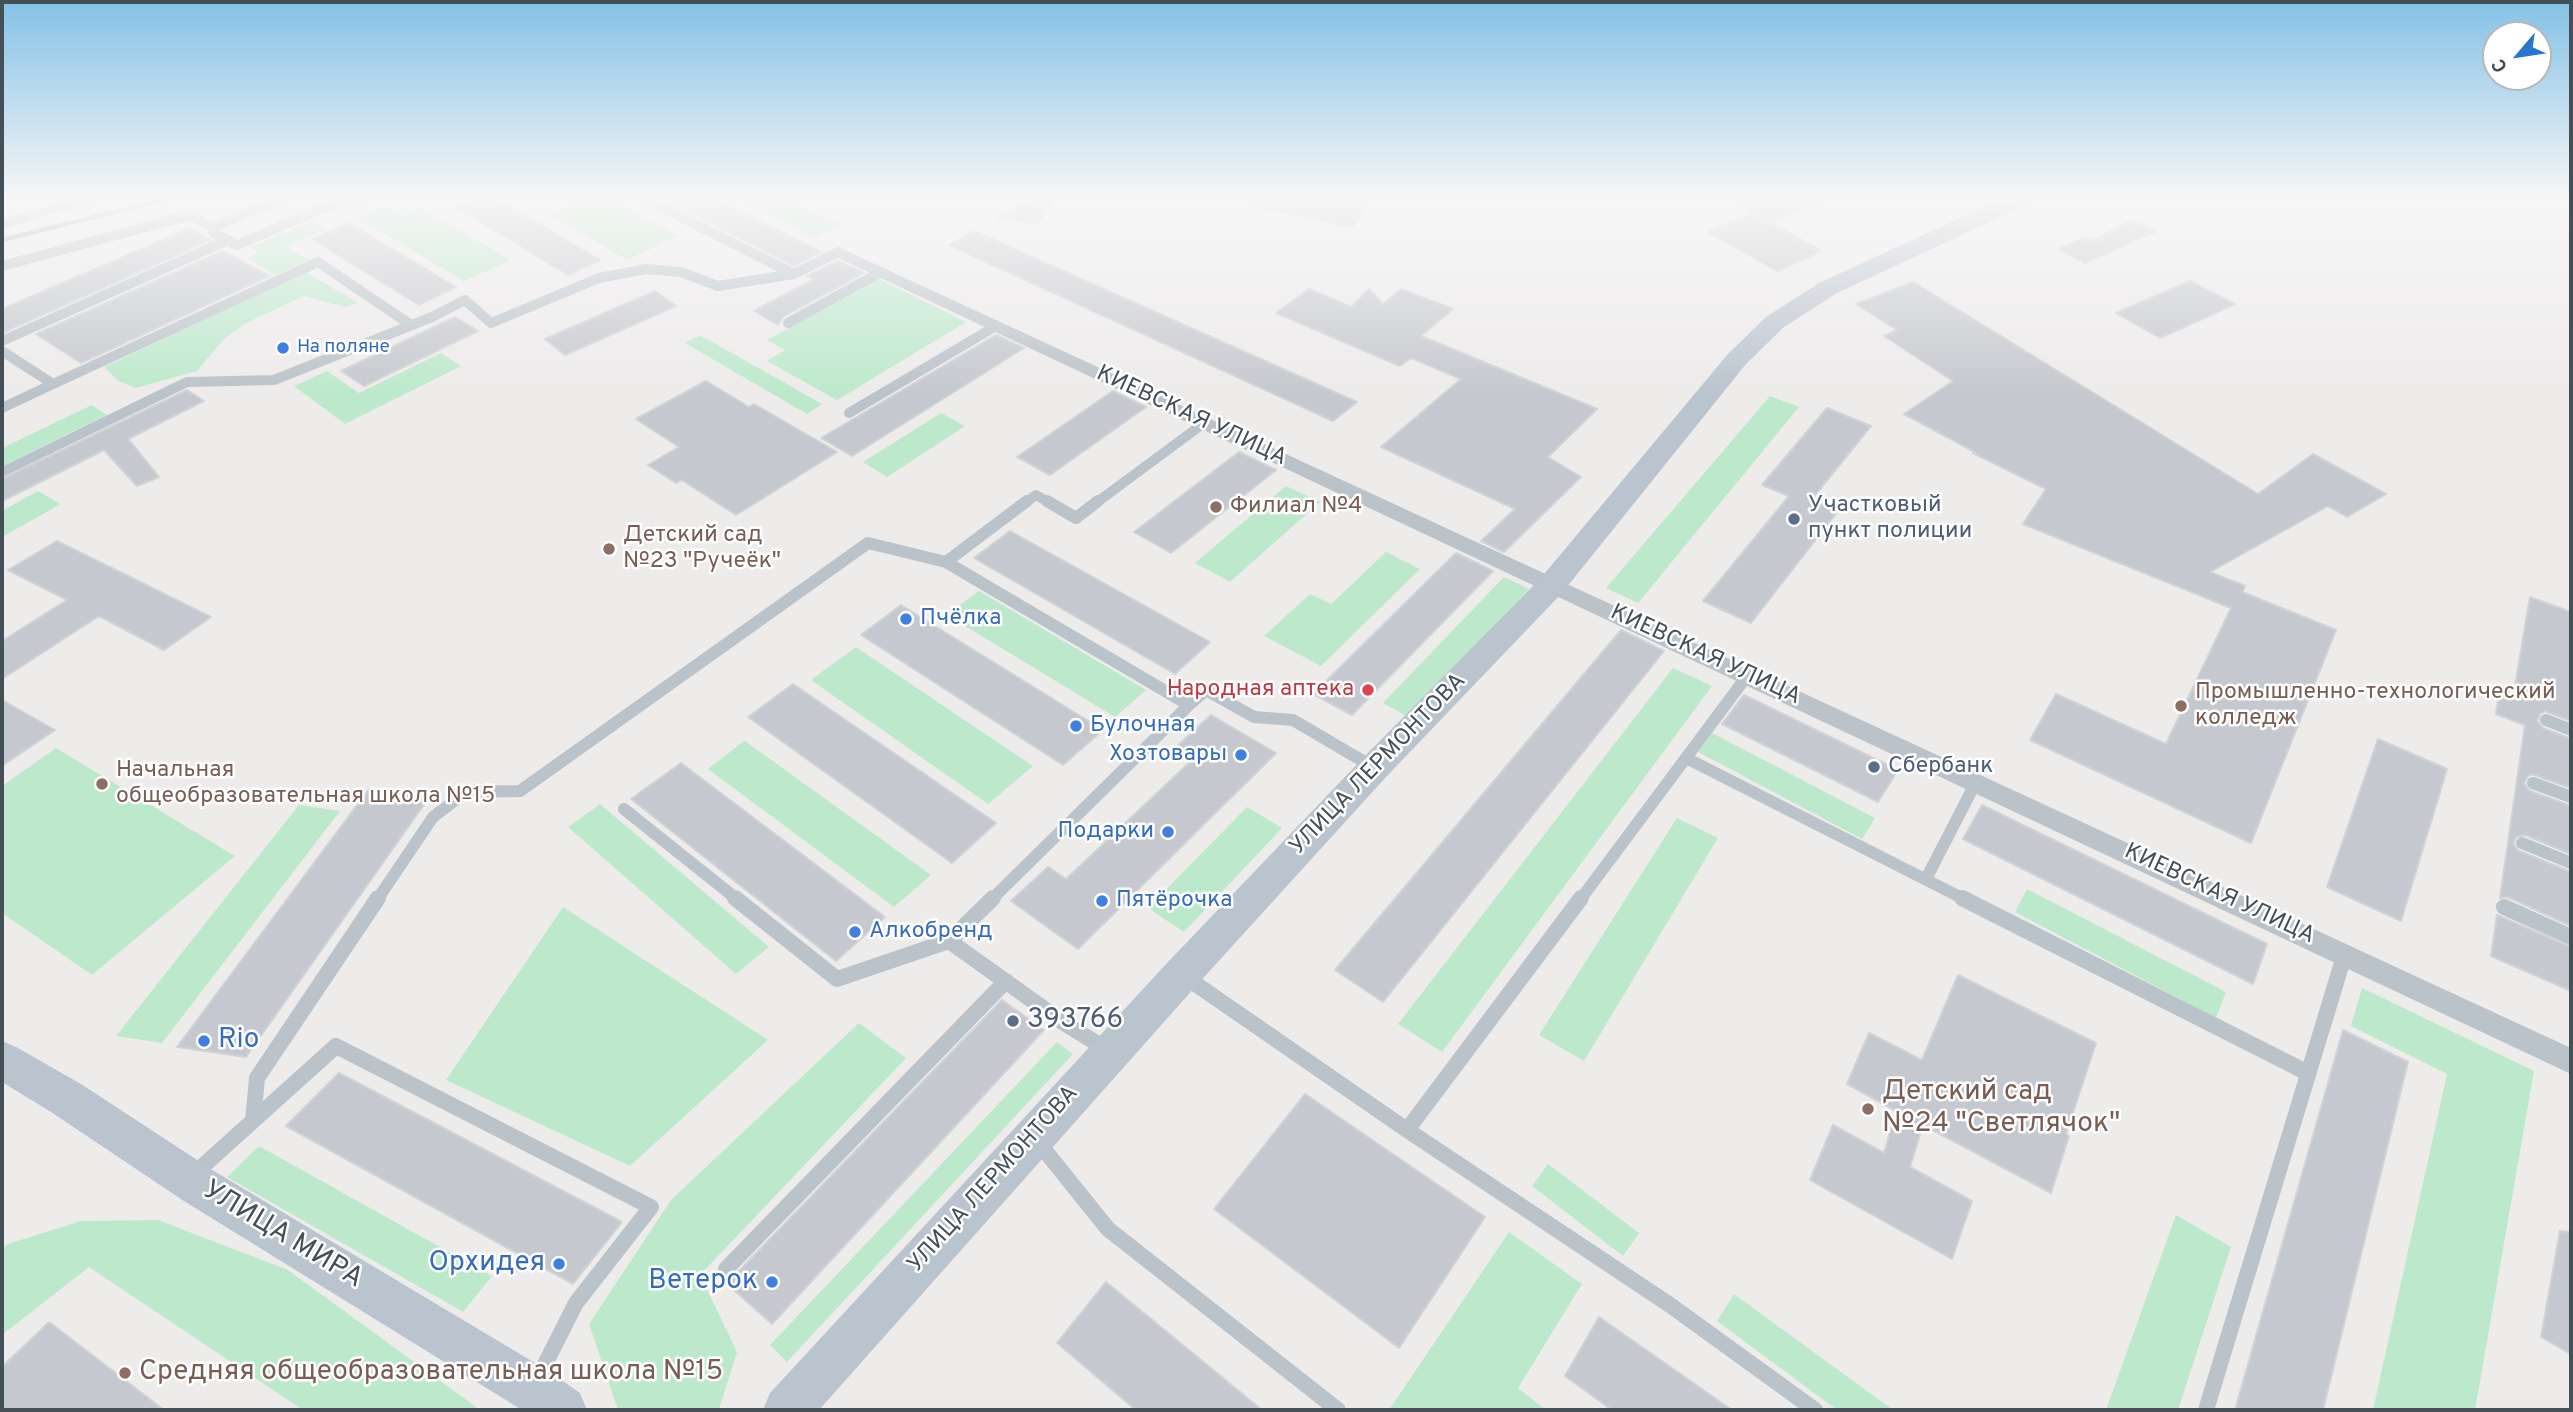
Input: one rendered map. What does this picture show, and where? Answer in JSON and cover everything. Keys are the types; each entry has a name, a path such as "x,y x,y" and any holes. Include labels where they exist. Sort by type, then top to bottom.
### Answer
{"street":[{"name":"КИЕВСКАЯ УЛИЦА","path":"859,262 1550,586 2345,953 2571,1061"},
{"name":"УЛИЦА ЛЕРМОНТОВА","path":"787,1410 1110,1051 1374,768 1550,586 1731,365 1775,322 1828,289 1882,262"},
{"name":"УЛИЦА МИРА","path":"2,1060 66,1098 189,1179 548,1399"}],"lane":[{"path":"2,341 179,262"},
{"path":"2,408 318,262 411,325"},
{"path":"770,262 794,274"},
{"path":"2,472 187,382 274,380 411,325 465,300 491,323 598,278 646,269 681,272 718,286 794,274 818,262"},
{"path":"788,323 881,272"},
{"path":"849,413 996,326"},
{"path":"2,351 53,384"},
{"path":"946,562 1036,495 1076,518 1205,423"},
{"path":"253,1121 257,1078 433,817 466,792 520,791 868,543 946,562 1189,705"},
{"path":"1407,1130 1747,676"},
{"path":"624,808 837,979 949,941 1206,690 1254,717 1293,720 1374,768"},
{"path":"2546,720 2571,730"},
{"path":"1686,758 2308,1073"},
{"path":"1926,880 1976,782"},
{"path":"2533,783 2571,797"},
{"path":"2522,843 2571,863"},
{"path":"2504,907 2571,937"},
{"path":"949,941 1110,1051"},
{"path":"2206,1410 2345,953"},
{"path":"1182,974 1407,1130 1670,1305 1815,1410"},
{"path":"726,1269 1006,981"},
{"path":"189,1179 336,1046 651,1207 576,1303 548,1399"},
{"path":"1033,1136 1108,1229 1338,1410"}],"green space":[{"path":"253,262 305,262 275,275"},
{"path":"432,262 507,262 464,281"},
{"path":"306,272 358,303 345,307 304,296 246,323 224,339 197,371 136,388 118,381 104,367"},
{"path":"879,279 966,322 837,400 767,361 785,350 767,340"},
{"path":"700,335 822,404 807,414 685,343"},
{"path":"441,353 461,366 345,424 294,386 327,371 359,393"},
{"path":"1770,396 1799,407 1638,603 1606,588"},
{"path":"92,405 107,415 2,466 2,448"},
{"path":"941,413 965,426 887,477 863,462"},
{"path":"1286,486 1320,502 1230,582 1195,563"},
{"path":"38,491 61,504 2,537 2,511"},
{"path":"1386,552 1420,569 1321,666 1264,636 1310,594 1331,604"},
{"path":"1504,577 1529,589 1408,717 1383,703"},
{"path":"979,591 1146,690 1115,717 947,615"},
{"path":"856,647 1033,766 988,804 811,680"},
{"path":"1673,668 1712,686 1442,1052 1398,1024"},
{"path":"1712,733 1875,818 1862,839 1698,752"},
{"path":"744,741 931,875 894,907 708,769"},
{"path":"56,748 235,856 92,975 2,913 2,786"},
{"path":"600,804 769,947 736,974 568,827"},
{"path":"299,805 340,811 162,1043 116,1036"},
{"path":"1247,807 1282,828 1184,932 1148,908"},
{"path":"1677,818 1718,838 1584,1061 1539,1035"},
{"path":"2027,889 2226,992 2216,1018 2015,912"},
{"path":"563,907 768,1040 630,1166 446,1080"},
{"path":"2362,988 2534,1071 2475,1410 2373,1410 2447,1074 2351,1026"},
{"path":"859,1023 906,1058 700,1275 737,1352 719,1409 618,1410 589,1324 671,1200"},
{"path":"1057,1042 1073,1054 787,1362 770,1345"},
{"path":"259,1146 492,1276 463,1312 227,1177"},
{"path":"1548,1164 1639,1233 1623,1256 1532,1186"},
{"path":"2176,1215 2231,1247 2178,1410 2106,1410"},
{"path":"158,1220 288,1270 480,1410 303,1410 89,1267 2,1335 2,1249 8,1244 81,1221"},
{"path":"1509,1232 1582,1284 1518,1388 1546,1410 1389,1410"},
{"path":"1734,1294 1893,1410 1837,1410 1717,1321"}],"building":[{"path":"111,262 162,262 2,333 2,309"},
{"path":"198,262 243,262 269,276 81,363 36,334"},
{"path":"349,262 414,262 456,287 419,305"},
{"path":"546,262 596,262 568,275"},
{"path":"786,262 802,262 794,266"},
{"path":"836,262 864,273 784,316 778,325 754,311 814,279 807,276"},
{"path":"986,262 1043,262 1357,402 1333,421"},
{"path":"1761,262 1797,262 1777,271"},
{"path":"2190,281 2235,304 2160,338 2116,313"},
{"path":"1913,282 2258,494 2313,454 2386,494 2347,517 2328,506 2210,572 2245,586 2242,592 2336,630 2251,843 2030,740 2056,694 2166,744 2231,608 2023,524 2046,489 1973,453 1975,452 1904,414 1953,381 1884,336 1897,330 1856,304"},
{"path":"1309,289 1351,307 1369,289 1383,304 1401,289 1453,309 1421,336 1597,409 1548,457 1581,477 1504,552 1481,541 1515,509 1381,447 1461,379 1411,358 1400,366 1276,313"},
{"path":"655,291 676,306 565,355 545,339"},
{"path":"455,317 478,331 364,386 341,371"},
{"path":"996,335 1024,348 852,456 821,438"},
{"path":"706,381 749,407 754,404 837,452 736,515 682,480 676,483 648,465 679,447 636,419"},
{"path":"187,390 204,401 128,439 159,477 137,486 104,450 2,501 2,479"},
{"path":"1113,391 1146,407 1050,475 1017,457"},
{"path":"1827,408 1871,426 1811,500 1838,511 1751,623 1703,601 1789,496 1762,485"},
{"path":"1239,452 1276,470 1171,553 1134,532"},
{"path":"1010,531 1210,642 1175,674 974,558"},
{"path":"57,541 211,617 164,650 99,616 2,679 2,641 67,600 8,570"},
{"path":"1456,553 1493,571 1352,715 1313,694"},
{"path":"2530,597 2571,612 2571,721 2545,711 2537,721 2543,728 2571,739 2571,788 2532,774 2524,784 2530,791 2571,806 2571,854 2525,835 2516,837 2513,844 2519,851 2571,872 2571,926 2508,897 2500,898 2525,725 2496,714 2500,687 2514,692"},
{"path":"901,605 1103,730 1063,765 861,635"},
{"path":"1621,630 1664,651 1383,1002 1335,970"},
{"path":"793,684 996,823 952,863 748,717"},
{"path":"1744,695 1898,770 1878,802 1722,724"},
{"path":"2,700 55,730 2,766"},
{"path":"1211,715 1276,753 1078,949 1011,901 1048,867 1066,879 1193,759 1175,748"},
{"path":"2378,739 2447,769 2401,921 2327,887"},
{"path":"681,763 885,917 836,961 631,799"},
{"path":"369,789 430,796 246,1057 177,1047"},
{"path":"1982,805 2267,944 2253,984 1963,839"},
{"path":"2497,915 2571,947 2571,991 2491,956"},
{"path":"1958,975 2096,1043 2066,1134 2069,1136 2051,1193 1923,1125 1910,1167 1972,1201 1952,1259 1810,1180 1833,1125 1884,1153 1896,1111 1847,1084 1869,1033 1922,1060"},
{"path":"1002,1000 1044,1030 772,1324 725,1282 734,1276"},
{"path":"2343,1030 2408,1062 2323,1410 2235,1410"},
{"path":"339,1073 622,1222 573,1284 286,1126"},
{"path":"1305,1094 1485,1217 1399,1348 1214,1209"},
{"path":"2560,1231 2571,1232 2571,1354 2541,1337"},
{"path":"1106,1282 1262,1410 1136,1410 1057,1343"},
{"path":"1599,1317 1732,1410 1612,1410 1565,1376"},
{"path":"49,1322 164,1410 2,1410 2,1367"}],"place":[{"name":"На поляне","path":"283,348"},
{"name":"Филиал №4","path":"1216,507"},
{"name":"Участковый пункт полиции","path":"1794,519"},
{"name":"Детский сад №23 \"Ручеёк\"","path":"609,549"},
{"name":"Пчёлка","path":"906,619"},
{"name":"Народная аптека","path":"1368,690"},
{"name":"Промышленно-технологический колледж","path":"2181,706"},
{"name":"Булочная","path":"1076,726"},
{"name":"Хозтовары","path":"1241,755"},
{"name":"Сбербанк","path":"1874,767"},
{"name":"Начальная общеобразовательная школа №15","path":"102,784"},
{"name":"Подарки","path":"1168,832"},
{"name":"Пятёрочка","path":"1102,901"},
{"name":"Алкобренд","path":"855,932"},
{"name":"393766","path":"1013,1021"},
{"name":"Rio","path":"204,1041"},
{"name":"Детский сад №24 \"Светлячок\"","path":"1868,1109"},
{"name":"Орхидея","path":"559,1264"},
{"name":"Ветерок","path":"772,1282"},
{"name":"Средняя общеобразовательная школа №15","path":"125,1373"}]}
